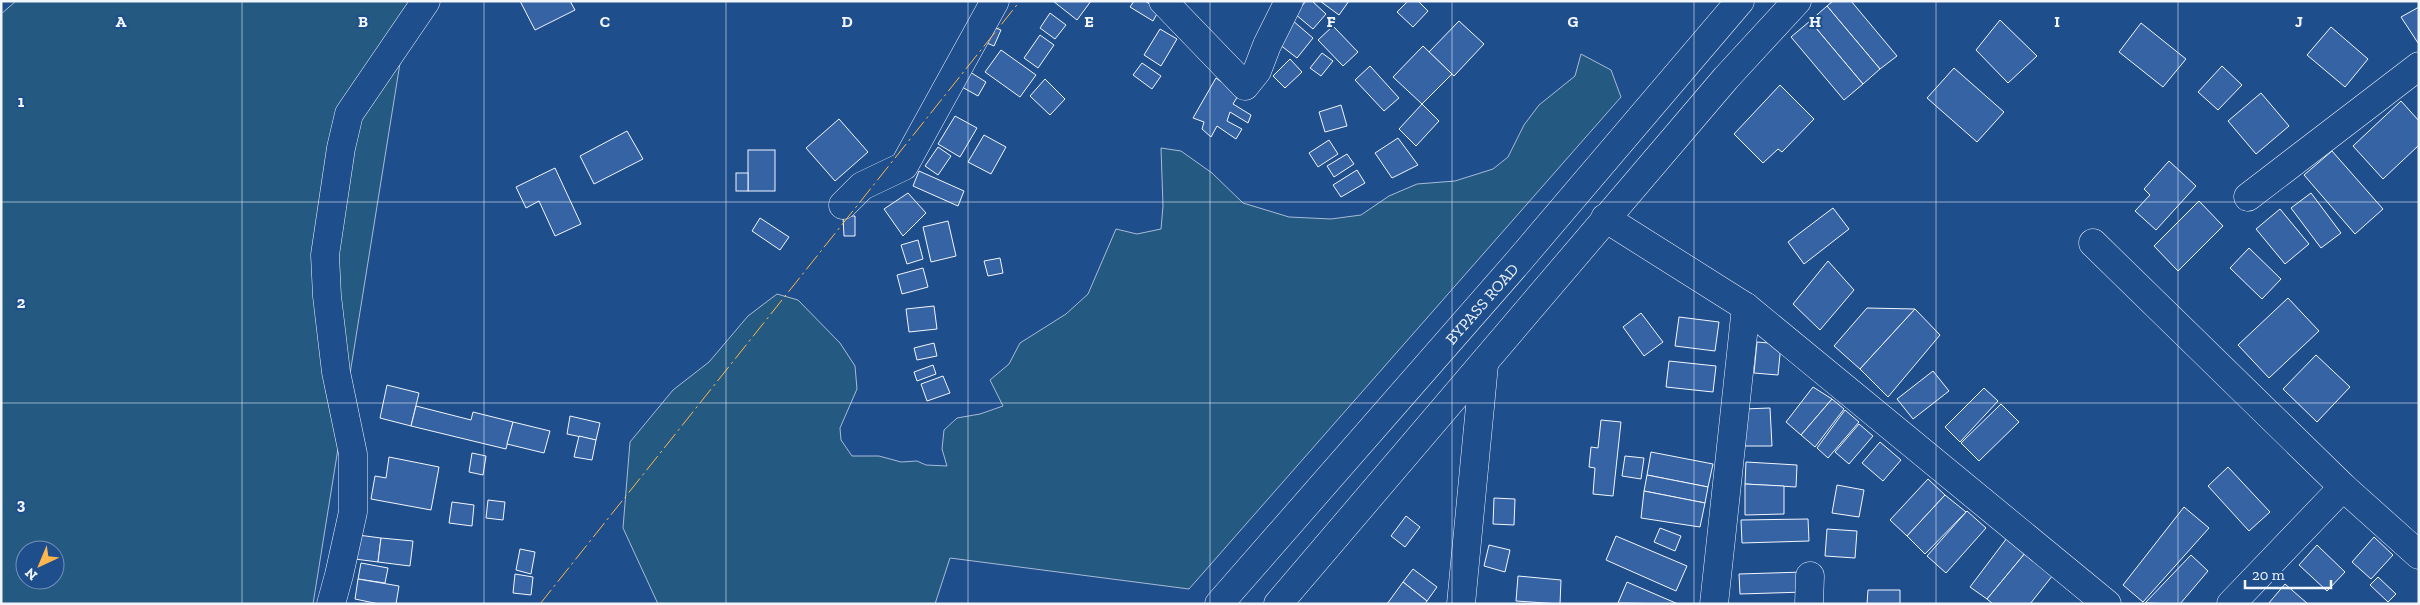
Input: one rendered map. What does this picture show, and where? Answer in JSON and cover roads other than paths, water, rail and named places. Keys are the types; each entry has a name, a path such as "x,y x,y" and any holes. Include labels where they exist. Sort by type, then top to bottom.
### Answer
{"main road":[{"path":"331,604 340,575 352,512 353,454 336,372 327,296 325,255 341,148 349,114 426,1"},
{"path":"843,205 862,186 904,166 995,1"},
{"path":"1163,1 1245,86 1257,71 1267,44 1288,1"},
{"name":"BYPASS ROAD","path":"1219,604 1518,262 1740,1"},
{"path":"1278,604 1484,365 1605,218 1726,78 1797,1"},
{"path":"2248,197 2419,66"},
{"path":"1605,218 1746,307 2107,604"},
{"path":"2093,243 2343,487 2419,555"},
{"path":"1714,604 1746,307"},
{"path":"1461,604 1484,365"},
{"path":"2231,604 2343,487"},
{"path":"1809,604 1810,576"}]}
